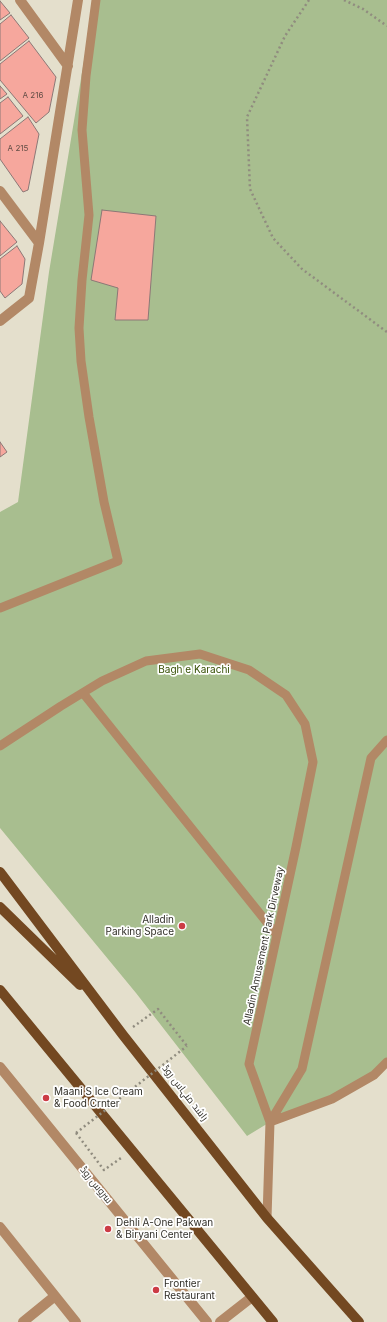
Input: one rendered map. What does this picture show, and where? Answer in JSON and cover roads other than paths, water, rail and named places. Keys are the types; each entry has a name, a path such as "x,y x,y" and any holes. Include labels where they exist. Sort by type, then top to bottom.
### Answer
{"main road":[{"name":"راشد منہاس روڈ","path":"0,872 123,1035 268,1218 360,1322"},
{"path":"0,907 105,1010"},
{"path":"0,990 273,1322"}],"street":[{"path":"20,0 68,66"},
{"path":"0,321 29,298 78,0"},
{"path":"0,191 39,243"},
{"name":"سروس روڈ","path":"0,1067 207,1322"},
{"path":"0,1227 76,1322"},
{"path":"24,1322 55,1296"},
{"path":"220,1322 252,1297"}],"lane":[{"path":"0,608 118,560 104,502 88,417 80,341 82,280 89,216 82,130 86,76 96,0"},
{"name":"Alladin Amusement Park Dirveway","path":"0,746 102,681 146,661 200,654 249,670 286,695 305,724 313,762 249,1064 270,1122"},
{"path":"83,693 277,935"},
{"path":"268,1218 270,1122 302,1069 371,758 387,740"},
{"path":"270,1122 332,1099 374,1075 387,1062"}],"place":[{"name":"Alladin Parking Space","path":"182,926"},
{"name":"Maani S Ice Cream & Food Crnter","path":"46,1098"},
{"name":"Dehli A-One Pakwan & Biryani Center","path":"108,1229"},
{"name":"Frontier Restaurant","path":"156,1290"}],"park label":[{"name":"Bagh e Karachi","path":"194,670"}]}
